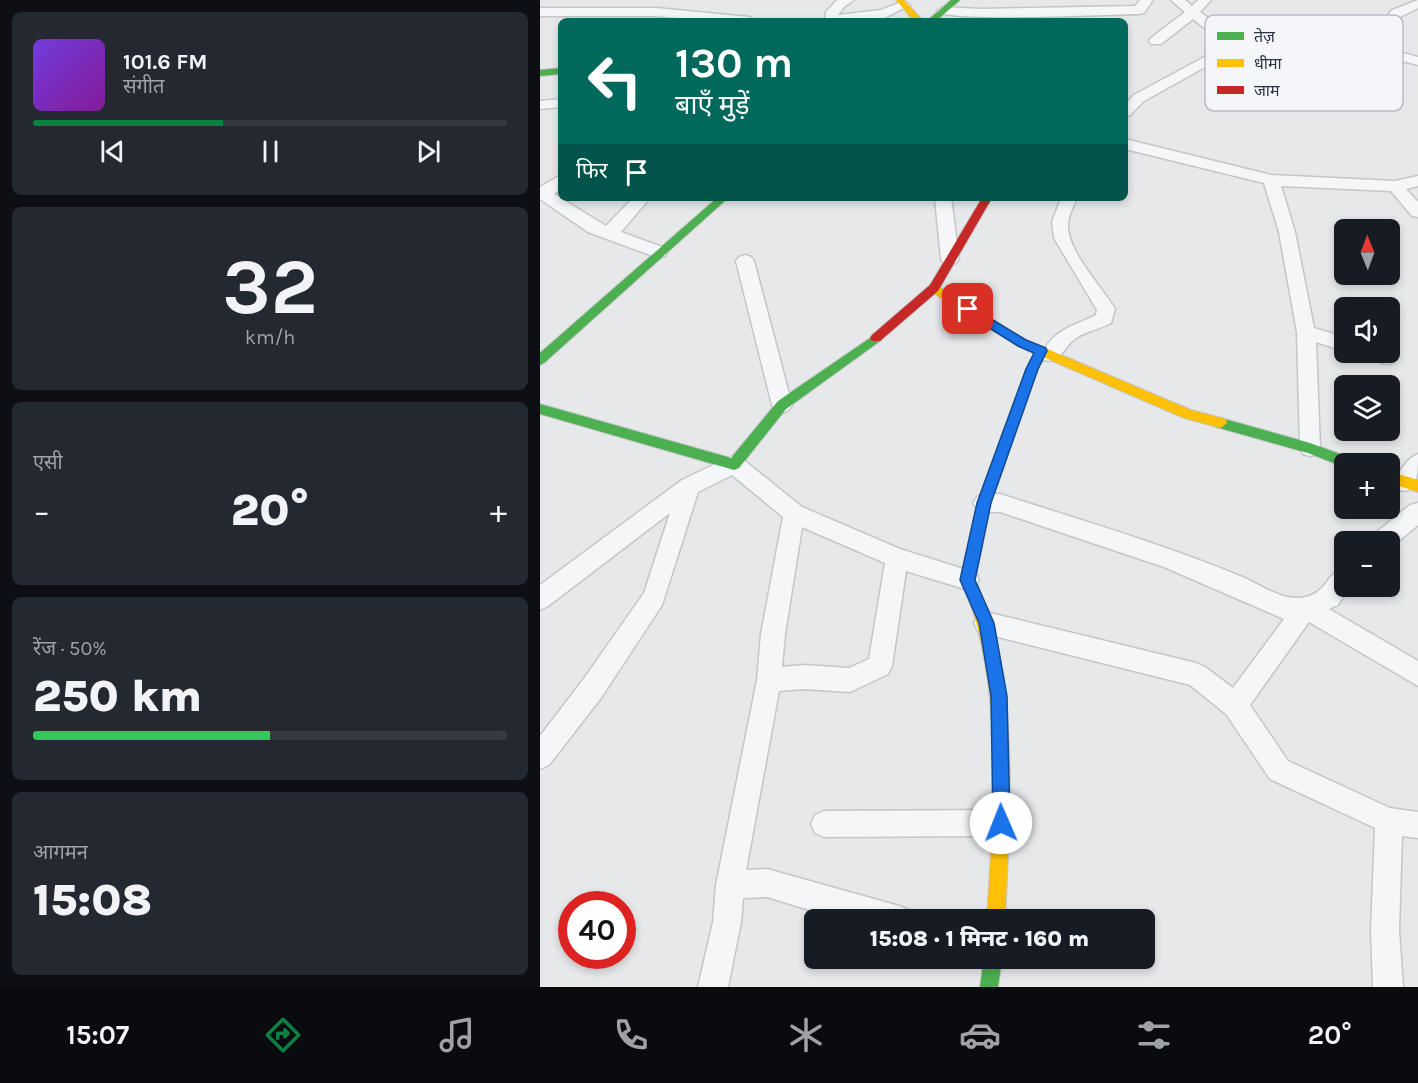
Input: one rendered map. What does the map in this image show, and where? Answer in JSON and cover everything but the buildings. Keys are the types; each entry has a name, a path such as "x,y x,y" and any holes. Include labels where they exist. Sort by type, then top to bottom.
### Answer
{"street":[{"path":"833,18 832,12 839,4 848,0"},
{"path":"935,18 957,0"},
{"path":"943,11 981,13 1025,6 1139,10 1147,0"},
{"path":"1177,0 1205,22"},
{"path":"1156,41 1205,0"},
{"path":"850,18 884,14 902,2 916,18"},
{"path":"1394,15 1418,3"},
{"path":"543,8 656,12 718,18"},
{"path":"1403,57 1418,61"},
{"path":"1128,109 1139,98 1205,61"},
{"path":"540,73 558,71"},
{"path":"540,105 558,103"},
{"path":"1128,145 1271,180 1395,186 1418,181"},
{"path":"1271,180 1287,232 1306,332 1310,448"},
{"path":"558,182 542,193 594,228 659,252"},
{"path":"1395,186 1418,212"},
{"path":"609,234 639,201"},
{"path":"540,360 659,252 719,201"},
{"path":"943,201 950,259"},
{"path":"540,599 689,486 734,464 782,405 870,343 934,288 985,201"},
{"path":"997,909 1001,823 999,696 986,623 968,580 984,503 1032,369 1045,353 1066,336 1092,326 1105,318 1106,309 1090,287 1060,229 1063,209 1067,201"},
{"path":"745,261 782,405"},
{"path":"934,288 1022,343 1188,414 1310,448 1334,457"},
{"path":"1306,332 1334,341"},
{"path":"540,408 734,464 795,514 897,558 968,580"},
{"path":"1404,482 1418,463"},
{"path":"540,756 592,689 654,598 689,486"},
{"path":"984,503 1000,504 1168,558 1240,587 1281,608 1306,608 1330,598 1334,592"},
{"path":"1395,531 1418,512"},
{"path":"713,987 727,922 730,885 769,680 773,634 795,514"},
{"path":"769,680 805,677 850,680 880,666 897,558"},
{"path":"1306,608 1418,674"},
{"path":"1235,705 1306,608"},
{"path":"986,623 1196,675 1235,705 1279,770 1389,821 1418,825"},
{"path":"1388,987 1385,930 1389,821"},
{"path":"824,824 1001,823"},
{"path":"730,885 766,883 854,909"},
{"path":"989,987 991,969"}],"traffic: fast":[{"path":"935,18 956,0"},
{"path":"540,73 558,71"},
{"path":"540,360 720,201"},
{"path":"540,409 734,464 782,405 876,338"},
{"path":"975,596 968,580 984,503 1032,369 1041,351"},
{"path":"1221,423 1310,448 1334,457"},
{"path":"989,987 991,969"}],"traffic: slow":[{"path":"900,0 916,18"},
{"path":"934,288 1022,343 1188,414 1221,423"},
{"path":"1400,480 1418,486"},
{"path":"975,596 992,656 999,717 1000,819 997,909"}],"traffic: jam":[{"path":"876,338 934,288 985,201"}],"route":[{"path":"968,309 1022,343 1041,351 1032,369 984,503 968,580 986,623 999,696 1001,823"}]}
